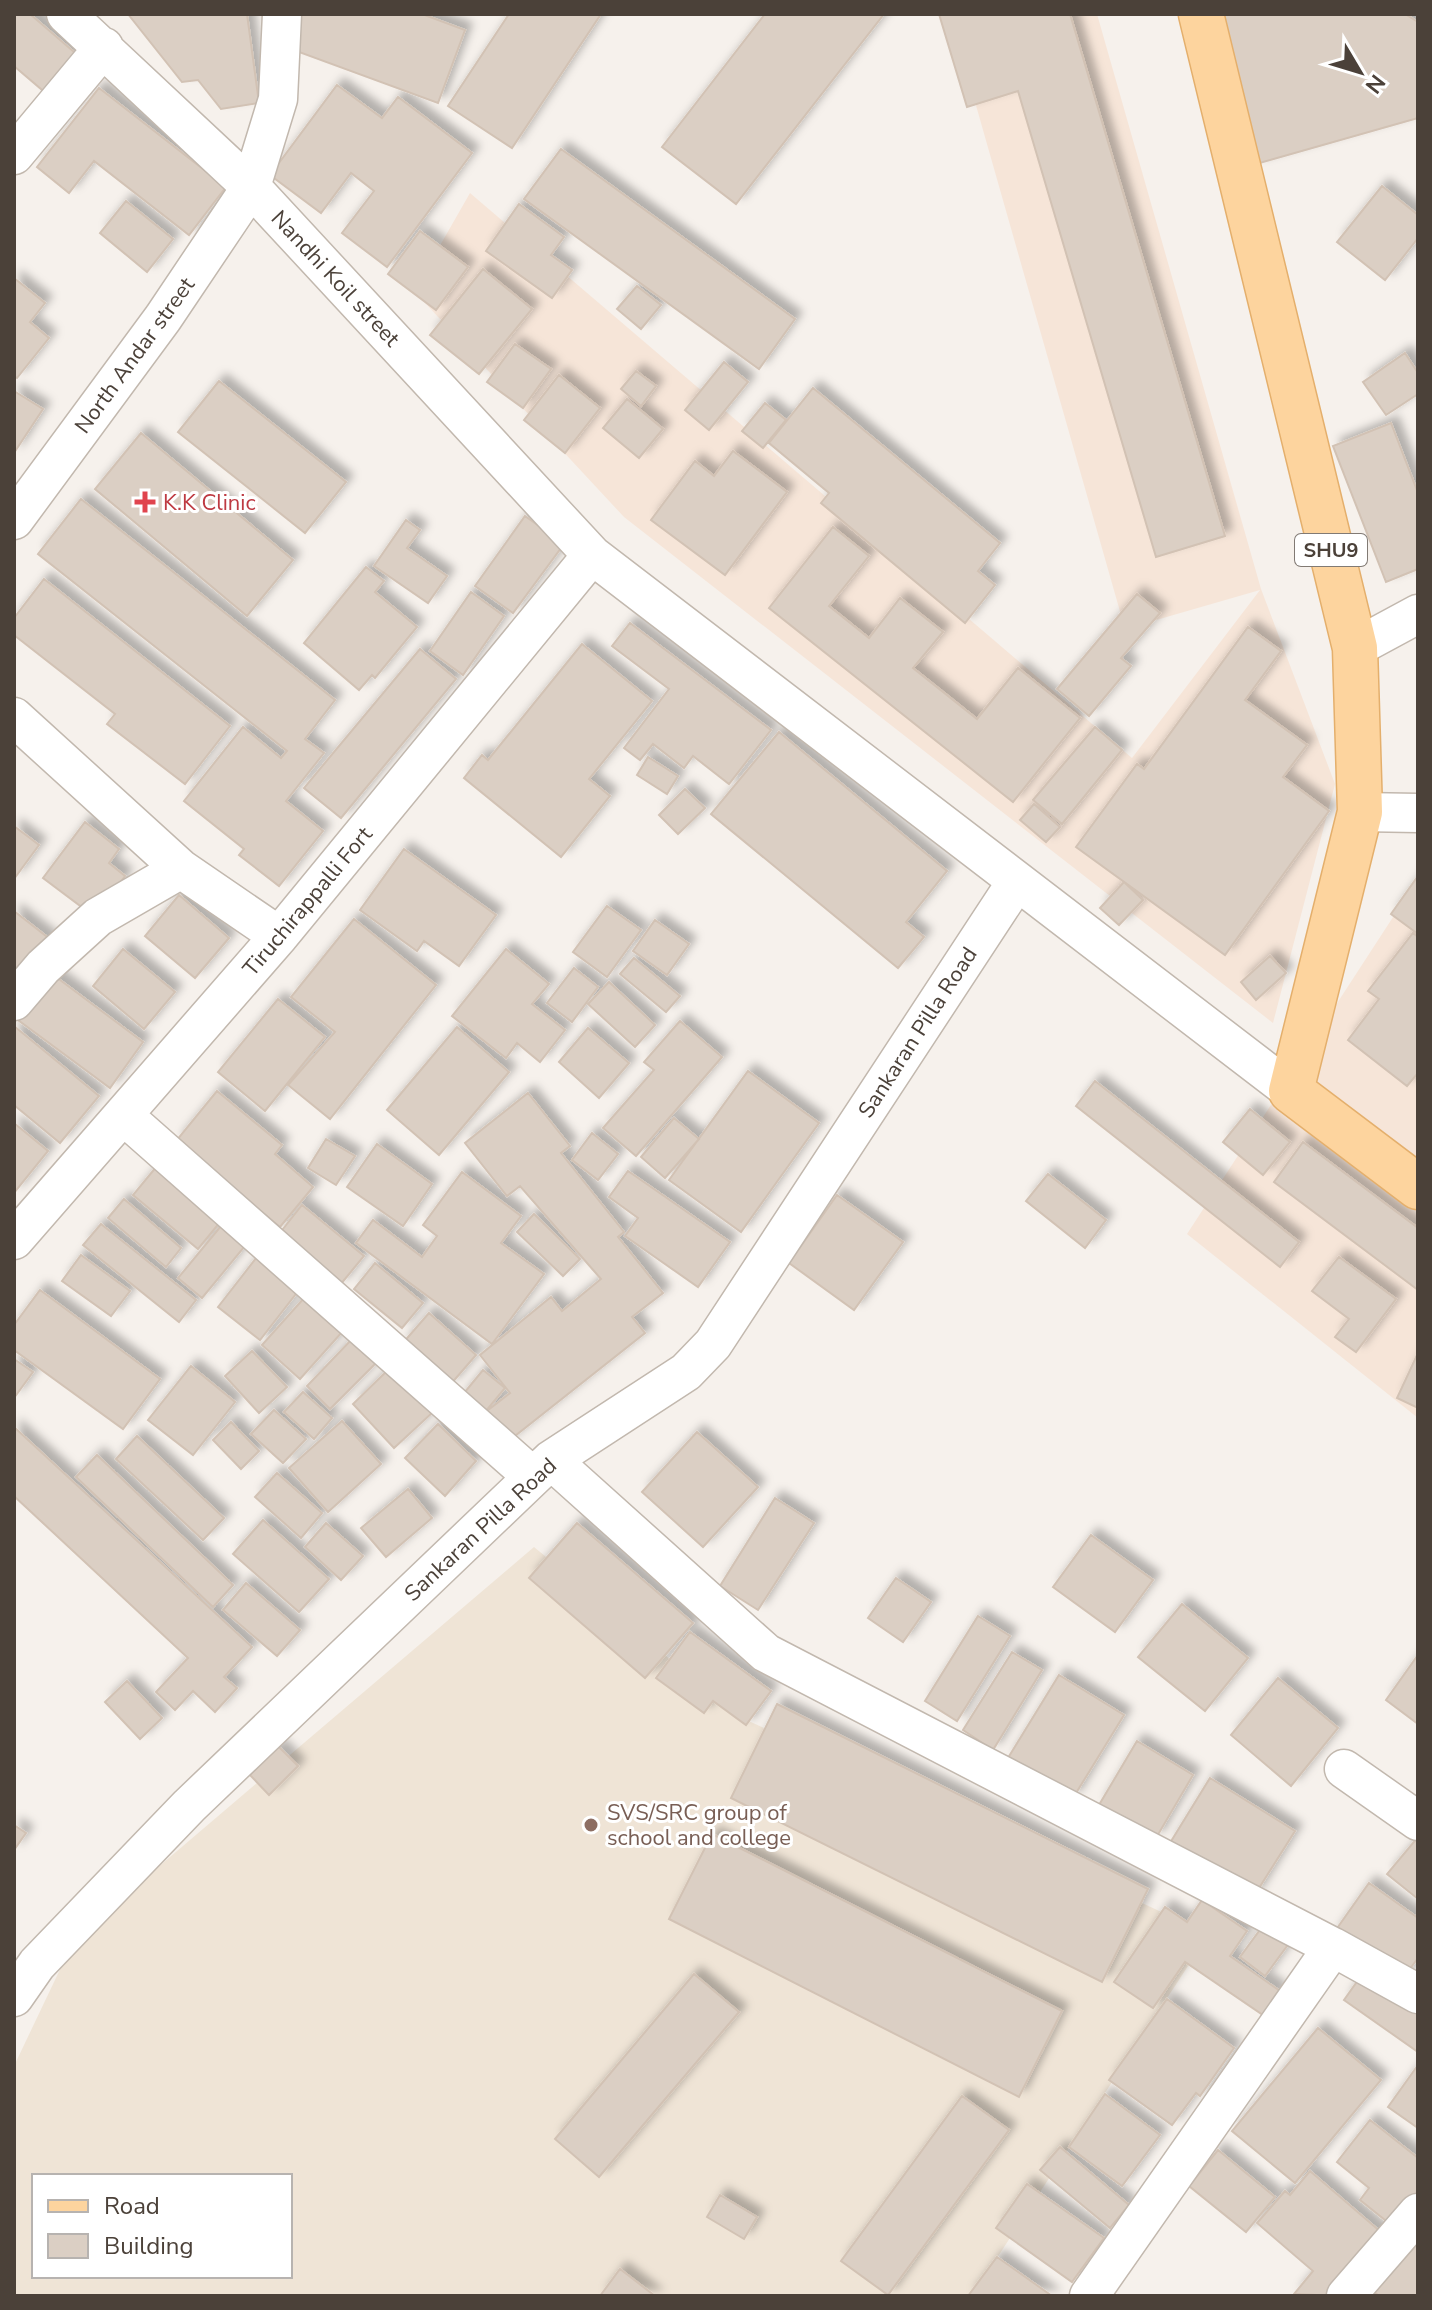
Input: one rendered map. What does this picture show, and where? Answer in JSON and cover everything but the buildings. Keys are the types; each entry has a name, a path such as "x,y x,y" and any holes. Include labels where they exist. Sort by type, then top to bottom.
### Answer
{"main road":[{"name":"SHU9","path":"1201,14 1355,648 1360,812 1291,1091"},
{"path":"1291,1091 1418,1187"}],"street":[{"name":"Nandhi Koil street","path":"66,14 251,187 592,555 1291,1091"},
{"name":"North Andar street","path":"14,520 163,318 251,187 278,99 282,14"},
{"path":"14,155 104,47"},
{"name":"Tiruchirappalli Fort","path":"14,1240 279,936 592,555"},
{"path":"1355,648 1418,614"},
{"path":"14,717 181,869 279,936"},
{"path":"1360,812 1418,813"},
{"path":"14,1001 43,967 98,917 181,869"},
{"name":"Sankaran Pilla Road","path":"14,1997 37,1964 189,1806 542,1468 686,1372 713,1344 1017,881"},
{"path":"124,1116 766,1653 890,1714 1418,1994"},
{"path":"1344,1769 1418,1821"},
{"path":"1089,2296 1333,1947"},
{"path":"1346,2296 1418,2213"}],"shaded area":[{"path":"950,14 1097,14 1261,589 1335,784 1273,1023 624,517 414,291 470,193 1132,758 1260,590 1125,629"},
{"path":"1397,911 1418,927 1418,1418 1187,1234"},
{"name":"SVS/SRC group of school and college","path":"534,1547 740,1717 1209,1934 972,2296 14,2296 14,2066 75,1938"}],"place":[{"name":"K.K Clinic","path":"145,502"},
{"name":"SVS/SRC group of school and college","path":"591,1825"}]}
